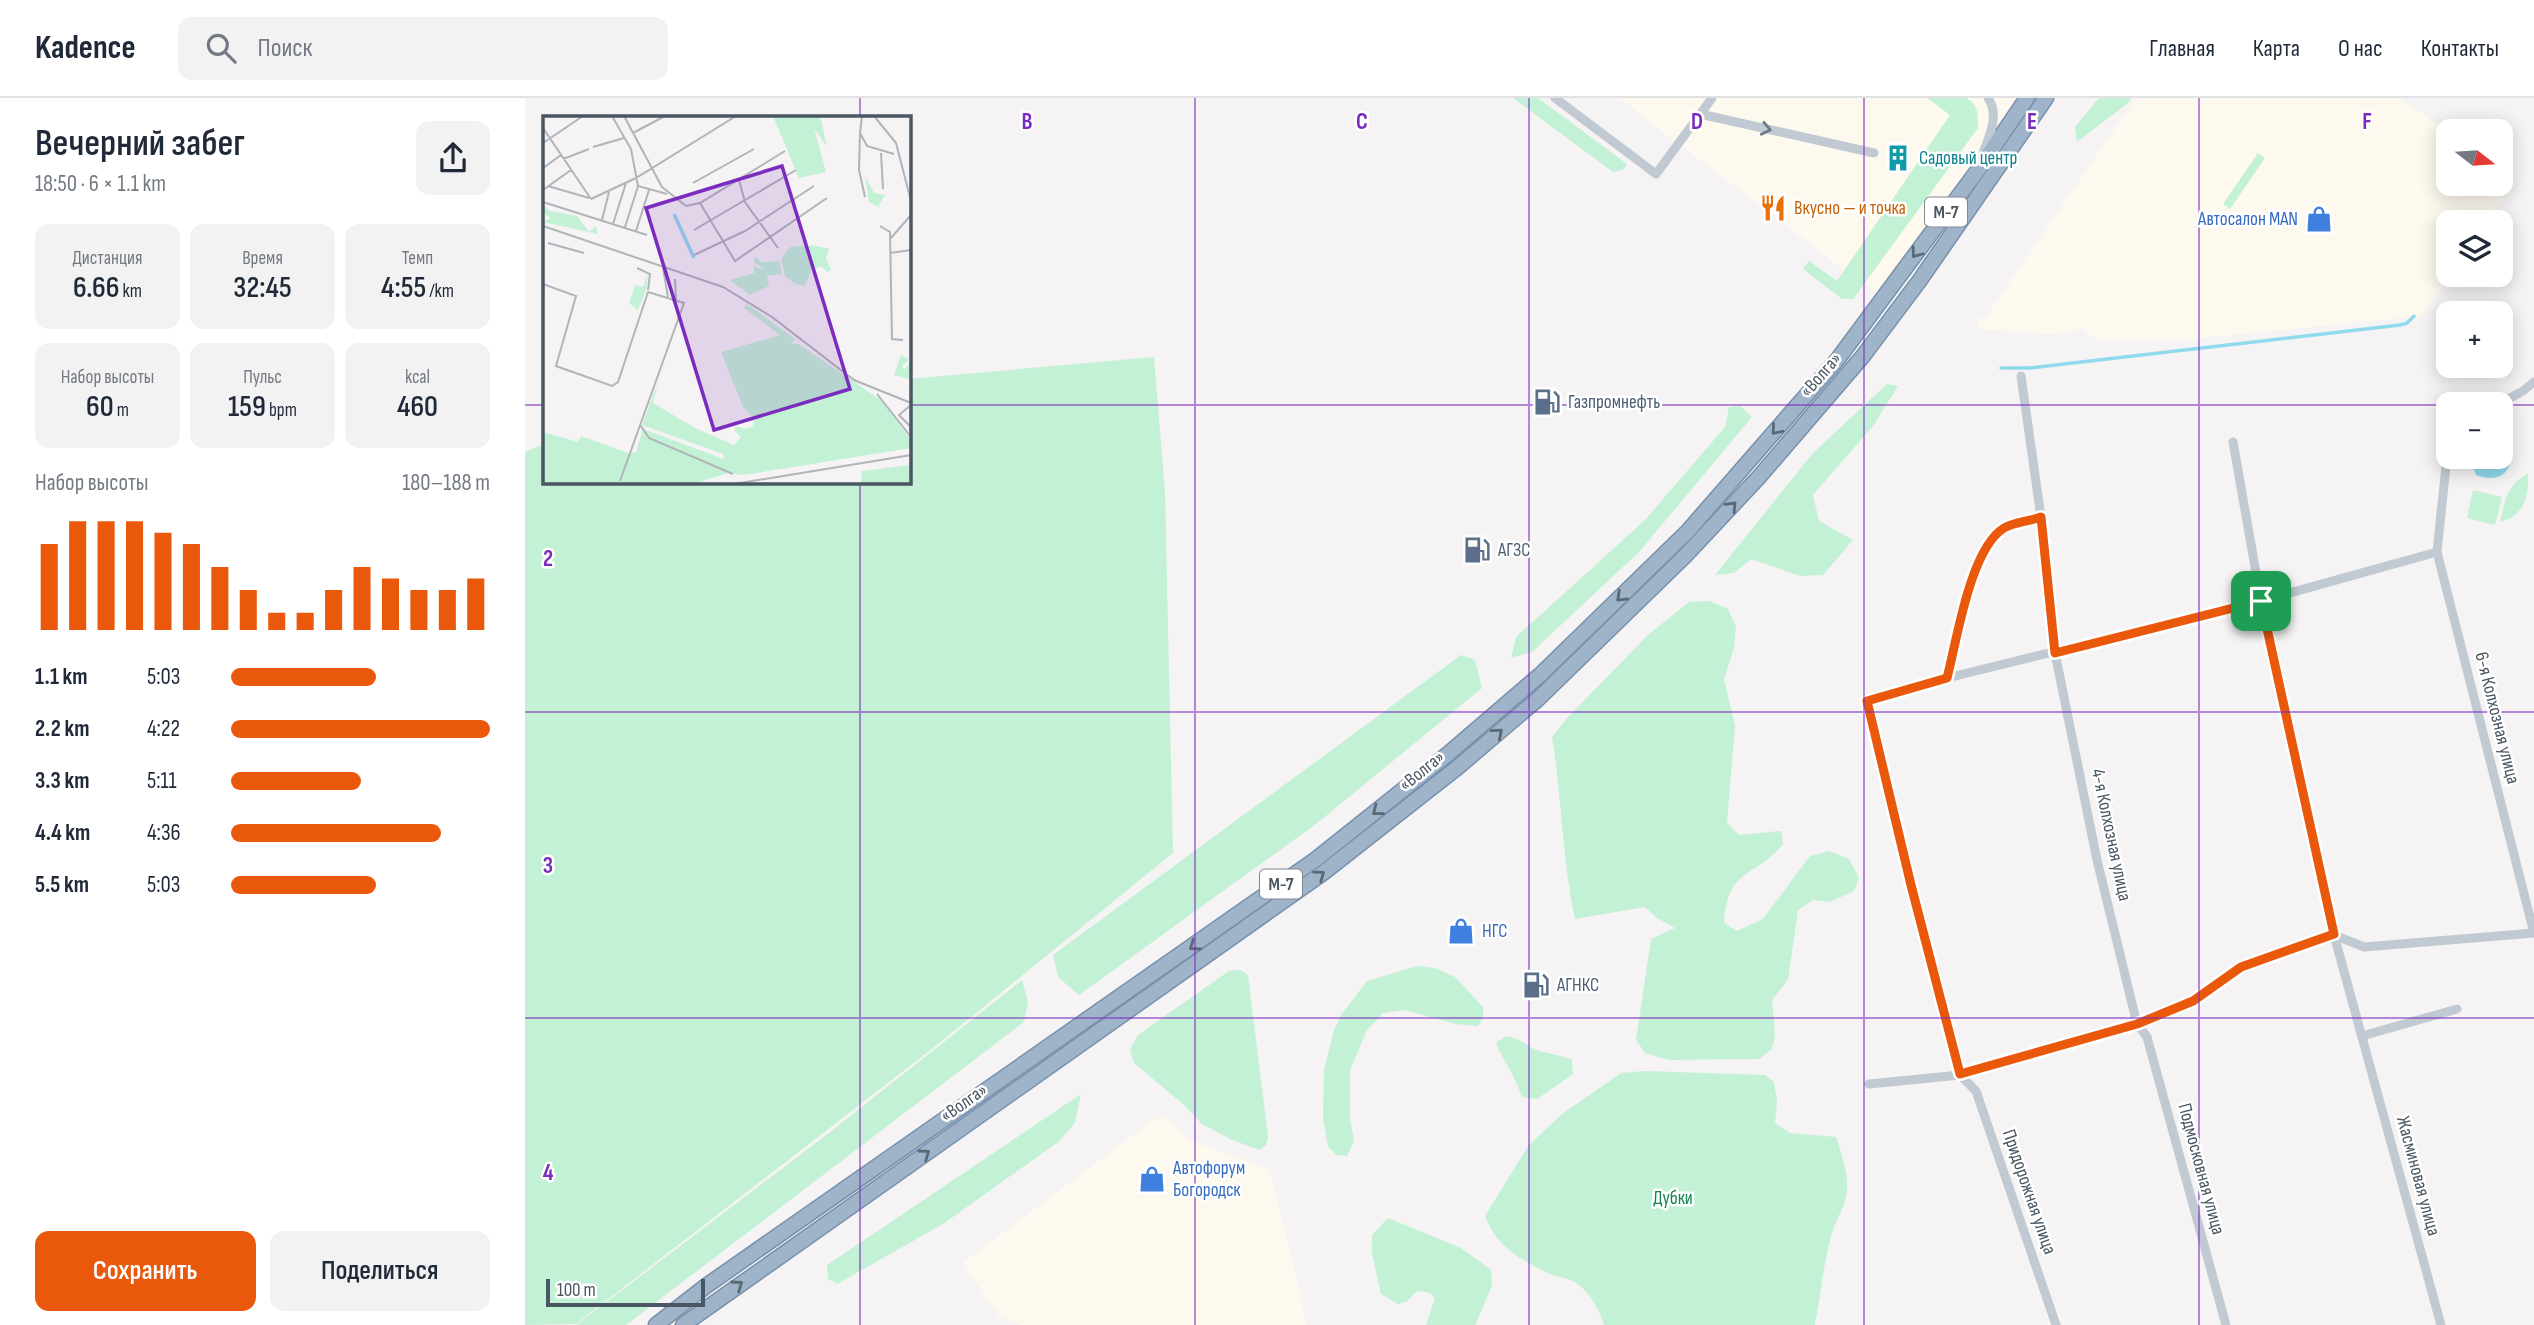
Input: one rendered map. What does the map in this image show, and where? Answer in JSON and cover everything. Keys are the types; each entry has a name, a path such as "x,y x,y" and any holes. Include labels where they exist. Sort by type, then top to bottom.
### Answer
{"highway":[{"name":"М-7","path":"1977,170 2027,98"},
{"name":"«Волга»","path":"683,1325 1323,873 1448,776 1538,699 1685,556 1759,477 1863,356 1928,268 2046,98"},
{"name":"«Волга»","path":"656,1325 706,1286 1315,860 1429,769 1540,675 1688,531 1837,360 1977,170"}],"street":[{"path":"1555,98 1656,174 1712,98"},
{"path":"1977,170 1994,120 1993,105 1988,98"},
{"path":"1700,114 1874,153"},
{"name":"4-я Колхозная улица","path":"2021,376 2041,517 2055,653 2097,860 2137,1024"},
{"path":"2513,396 2534,382"},
{"name":"Жасминовая улица","path":"2233,442 2261,601 2334,934 2441,1325"},
{"path":"1960,1074 1867,701 1947,678 2261,601 2437,552 2446,469"},
{"path":"1947,678 1976,565 1986,547 2004,528 2041,517"},
{"name":"6-я Колхозная улица","path":"2437,552 2534,933"},
{"path":"1869,1084 1960,1074 2137,1024 2193,1001 2241,967 2334,934 2364,947 2534,933"},
{"path":"2362,1036 2457,1009"},
{"name":"Подмосковная улица","path":"2137,1024 2147,1037 2226,1325"},
{"name":"Придорожная улица","path":"1960,1074 1976,1091 2056,1325"}],"shaded area":[{"path":"1619,98 2021,98 1880,297"},
{"path":"2136,98 2400,98 2436,124 2436,196 2505,196 2495,210 2436,210 2436,287 2442,287 2422,316 2180,340 2099,341 2082,328 2058,335 1978,329 1977,319 1986,317"},
{"path":"1165,1116 1188,1139 1270,1170 1307,1325 1020,1325 1000,1317 963,1263 1152,1121"}],"green space":[{"path":"1513,98 1538,98 1627,164 1623,170 1613,172"},
{"path":"1927,98 1966,98 1976,107 1978,128 1853,299 1842,299 1803,269 1809,261 1837,281 1950,115"},
{"path":"2099,98 2131,98 2077,142 2075,127"},
{"path":"2258,153 2265,158 2230,209 2223,204"},
{"path":"1154,357 1165,492 1173,853 928,1052 576,1324 525,1325 525,452 543,444 543,483 910,483 910,379"},
{"path":"1887,384 1898,386 1873,426 1813,495 1819,521 1853,540 1823,575 1800,576 1751,559 1734,573 1715,575 1813,453"},
{"path":"1740,406 1752,417 1639,552 1532,652 1511,658 1516,637 1645,520 1725,427 1729,407"},
{"path":"2528,474 2523,505 2514,516 2500,522 2511,488"},
{"path":"2473,490 2502,497 2495,525 2467,518"},
{"path":"1710,601 1728,609 1736,627 1734,648 1724,679 1735,726 1727,823 1739,835 1781,831 1783,844 1773,855 1737,882 1731,892 1724,923 1737,931 1763,919 1810,856 1829,851 1849,859 1859,878 1854,891 1830,902 1813,900 1798,910 1788,980 1772,1000 1775,1035 1772,1049 1759,1059 1668,1060 1645,1053 1636,1040 1651,939 1675,928 1657,918 1645,907 1575,919 1567,874 1552,737 1648,635 1689,602"},
{"path":"1461,655 1475,660 1482,688 1316,824 1079,995 1058,977 1053,955"},
{"path":"1417,966 1435,968 1455,977 1483,1007 1483,1018 1478,1026 1456,1024 1404,1010 1383,1013 1367,1030 1350,1070 1350,1118 1354,1141 1347,1156 1337,1155 1328,1147 1323,1117 1324,1070 1334,1030 1341,1015 1367,981"},
{"path":"1240,970 1248,975 1268,1137 1266,1145 1259,1150 1202,1124 1183,1104 1134,1063 1130,1050 1138,1035 1229,971"},
{"path":"1022,980 1028,1002 1024,1022 626,1325 576,1325 829,1133"},
{"path":"1506,1036 1537,1050 1572,1060 1573,1074 1537,1099 1522,1097 1496,1043"},
{"name":"Дубки","path":"1645,1071 1765,1075 1774,1082 1777,1101 1775,1123 1790,1133 1836,1137 1846,1171 1847,1191 1829,1245 1815,1325 1604,1325 1594,1303 1578,1284 1528,1263 1510,1251 1496,1236 1485,1216 1529,1145 1562,1114 1621,1073"},
{"path":"1081,1094 1075,1123 1058,1142 943,1224 837,1284 828,1279 827,1265"},
{"path":"1388,1218 1461,1248 1491,1270 1492,1286 1475,1325 1426,1325 1435,1298 1430,1293 1417,1291 1406,1302 1398,1304 1381,1294 1372,1254 1372,1235"}],"water":[{"path":"2474,469 2507,469 2495,478 2476,475"}],"waterway":[{"path":"2001,368 2030,368 2400,325 2407,323 2414,316"}],"place":[{"name":"Садовый центр","path":"1898,158"},
{"name":"Вкусно — и точка","path":"1773,208"},
{"name":"Автосалон MAN","path":"2319,219"},
{"name":"Газпромнефть","path":"1547,402"},
{"name":"АГЗС","path":"1477,550"},
{"name":"НГС","path":"1461,931"},
{"name":"АГНКС","path":"1536,985"},
{"name":"Автофорум Богородск","path":"1152,1179"}],"route":[{"path":"2041,517 2055,653 2261,601 2334,934 2241,967 2193,1001 2137,1024 1960,1074 1867,701 1947,678 1976,565 1986,547 2004,528 2041,517"}]}
